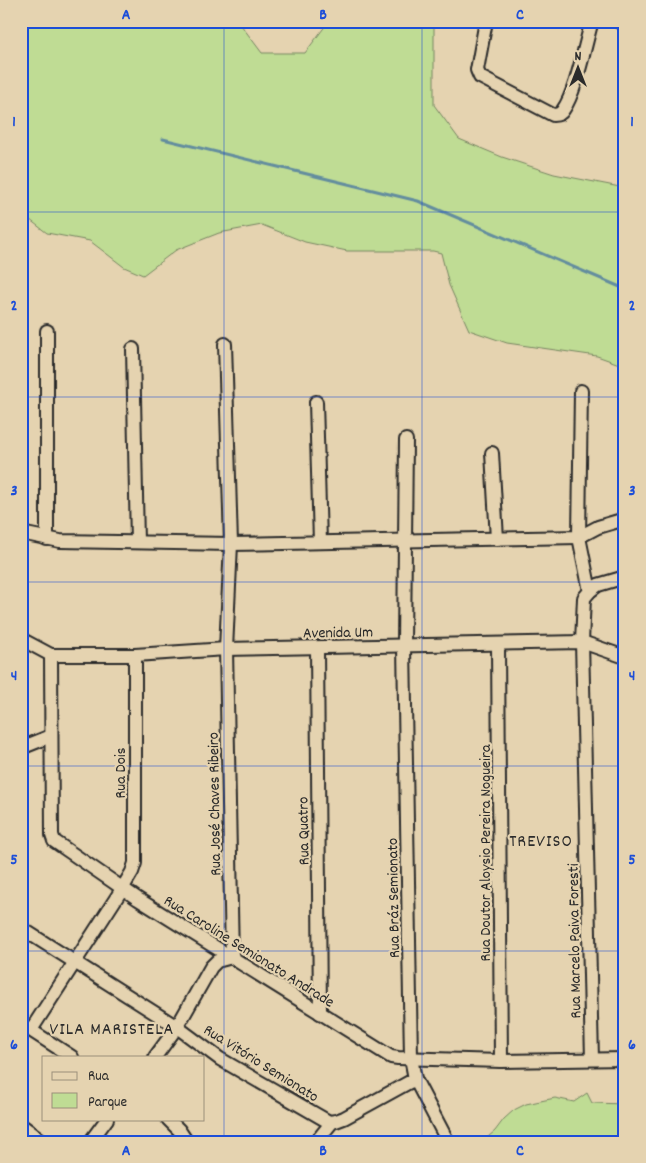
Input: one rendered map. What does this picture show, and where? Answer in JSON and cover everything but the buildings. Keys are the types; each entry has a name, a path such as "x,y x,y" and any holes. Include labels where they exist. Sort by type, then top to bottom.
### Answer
{"street":[{"path":"486,21 477,70 480,77 553,115 558,115 563,111 573,89 592,21"},
{"path":"618,21 625,24"},
{"path":"47,331 47,539"},
{"name":"Rua José Chaves Ribeiro","path":"225,344 231,544 226,650 232,957"},
{"path":"133,349 137,542"},
{"path":"581,391 579,537 590,591 598,585 625,576"},
{"path":"316,402 320,542"},
{"name":"Rua Bráz Semionato","path":"406,440 404,646 411,1058 415,1078 448,1142"},
{"path":"492,453 496,539"},
{"path":"21,533 47,539 231,544 496,539 579,537 598,527 625,519"},
{"name":"Rua Marcelo Paiva Foresti","path":"590,591 584,598 582,642 592,1059"},
{"path":"21,639 51,655"},
{"name":"Avenida Um","path":"51,655 135,655 226,650 582,642 625,657"},
{"name":"Rua Doutor Aloysio Pereira Nogueira","path":"498,645 501,1061"},
{"name":"Rua Quatro","path":"317,648 320,1013"},
{"name":"Rua Caroline Semionato Andrade","path":"51,655 52,836 54,841 122,889 386,1054 398,1058 501,1061 625,1059"},
{"name":"Rua Dois","path":"26,1027 75,963 122,889 135,863 135,655"},
{"path":"21,748 51,736"},
{"name":"Rua Vitório Semionato","path":"21,928 177,1027 220,1059 332,1122"},
{"path":"156,1056 177,1027 211,967 217,961 232,957"},
{"path":"26,1027 70,1056"},
{"path":"316,1142 332,1122 344,1118 415,1078"},
{"path":"90,1142 106,1120"},
{"path":"169,1120 187,1142"},
{"path":"21,1125 44,1142"}],"green space":[{"path":"21,21 238,21 262,53 305,53 329,21 434,21 434,105 459,139 502,157 554,174 625,188 625,366 597,356 507,343 469,330 449,285 441,253 433,251 347,251 305,242 262,225 219,233 176,250 143,275 124,267 90,241 47,233 21,213"},
{"path":"587,1093 592,1103 625,1104 625,1142 482,1142 514,1110 526,1104 555,1098 574,1102"}],"waterway":[{"path":"163,139 418,201 625,289"},
{"path":"510,1140 524,1142"}],"district":[{"name":"TREVISO","path":"541,840"},
{"name":"VILA MARISTELA","path":"112,1028"}]}
